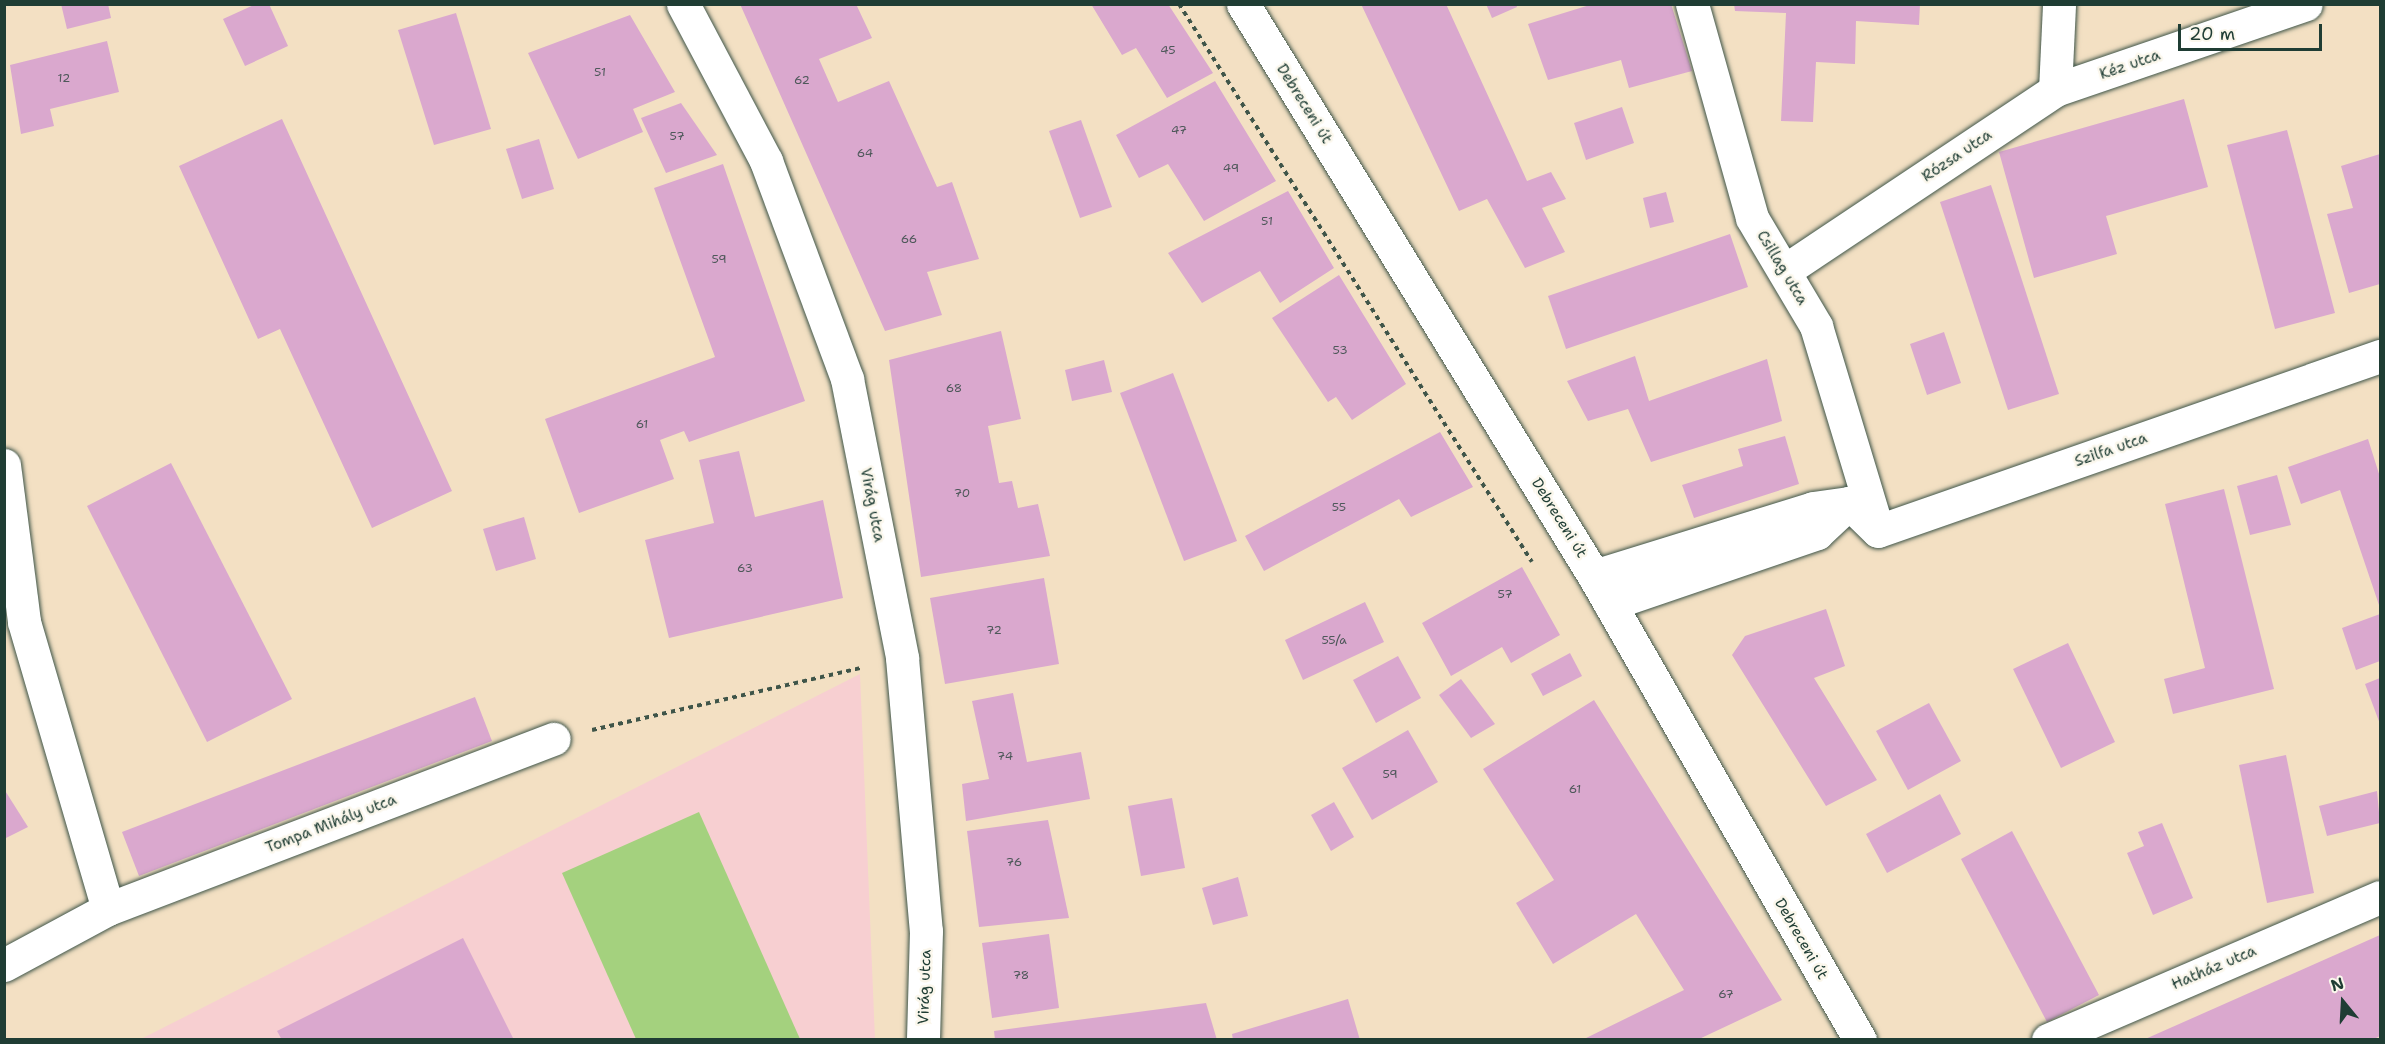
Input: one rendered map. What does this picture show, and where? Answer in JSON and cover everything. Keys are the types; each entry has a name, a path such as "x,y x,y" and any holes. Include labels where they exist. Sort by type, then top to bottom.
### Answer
{"street":[{"name":"Virág utca","path":"683,4 766,160 846,379 902,658 926,931 923,1040"},
{"name":"Debreceni út","path":"1243,4 1594,576 1860,1040"},
{"name":"Csillag utca","path":"1692,4 1752,218 1787,269 1816,326 1878,531"},
{"path":"2055,90 2060,4"},
{"name":"Kéz utca","path":"2055,90 2306,4"},
{"name":"Rózsa utca","path":"1787,269 2055,90"},
{"name":"Szilfa utca","path":"1878,531 2380,356"},
{"path":"4,465 14,627 108,909"},
{"path":"1594,576 1813,508 1849,503"},
{"path":"1849,503 1878,531"},
{"path":"1610,604 1817,533 1849,503"},
{"name":"Tompa Mihály utca","path":"4,965 108,909 554,739"},
{"name":"Hatház utca","path":"2048,1040 2380,897"}],"path":[{"path":"1179,4 1535,565"},
{"path":"554,739 902,658"}],"shaded area":[{"path":"860,674 875,1039 141,1039"}],"green space":[{"path":"699,812 800,1039 636,1039 562,873"}],"building":[{"path":"61,4 108,4 111,18 67,29"},
{"path":"256,4 269,4 288,46 245,66 223,19"},
{"path":"740,4 856,4 872,38 819,59 838,102 889,81 937,187 952,182 979,259 927,272 942,315 885,331"},
{"path":"1091,4 1168,4 1213,73 1167,98 1136,48 1122,55"},
{"path":"1361,4 1446,4 1527,181 1551,172 1566,199 1542,208 1565,252 1525,268 1487,199 1459,211"},
{"path":"1486,4 1516,4 1517,7 1492,18"},
{"path":"1593,4 1671,4 1692,71 1629,88 1621,60 1548,80 1528,24"},
{"path":"1734,4 1920,4 1919,25 1856,21 1855,64 1816,62 1813,122 1781,121 1786,13 1735,11"},
{"path":"456,13 491,129 434,145 398,30"},
{"path":"630,15 675,92 633,109 643,132 578,159 528,53"},
{"path":"107,41 119,92 50,109 54,126 21,134 10,65"},
{"path":"1215,81 1276,181 1204,221 1168,164 1139,178 1116,135"},
{"path":"2184,99 2208,187 2106,216 2117,254 2034,278 1999,152"},
{"path":"681,103 717,155 666,173 641,118"},
{"path":"1622,107 1634,143 1586,160 1574,123"},
{"path":"282,119 452,491 372,528 280,329 258,339 179,166"},
{"path":"1081,120 1112,207 1080,218 1049,131"},
{"path":"2287,130 2335,313 2275,329 2227,145"},
{"path":"539,139 554,189 522,199 506,149"},
{"path":"2380,154 2380,284 2349,293 2327,214 2353,208 2341,166"},
{"path":"723,164 805,401 689,442 684,431 660,440 674,479 579,513 545,419 715,357 654,188"},
{"path":"1991,185 2059,394 2008,410 1940,202"},
{"path":"1288,191 1334,268 1280,303 1260,271 1202,303 1168,253"},
{"path":"1666,192 1674,222 1650,228 1643,198"},
{"path":"1730,234 1748,287 1566,349 1548,296"},
{"path":"1339,275 1406,384 1352,420 1336,397 1328,402 1272,318"},
{"path":"1001,331 1021,419 988,426 999,483 1012,481 1018,508 1038,504 1050,556 921,577 889,360"},
{"path":"1944,332 1961,383 1927,395 1910,344"},
{"path":"1635,356 1649,401 1767,359 1782,421 1651,462 1628,409 1588,421 1567,381"},
{"path":"1104,360 1112,392 1072,401 1065,370"},
{"path":"1173,373 1237,541 1184,561 1120,393"},
{"path":"1440,432 1473,487 1411,517 1399,499 1264,571 1245,536"},
{"path":"1785,436 1799,484 1694,518 1682,485 1743,466 1738,449"},
{"path":"2368,439 2380,477 2380,608 2340,490 2301,504 2288,467"},
{"path":"739,451 755,517 823,500 843,598 669,638 645,540 714,523 699,460"},
{"path":"171,463 292,699 207,742 87,506"},
{"path":"2277,475 2291,525 2250,535 2237,486"},
{"path":"2224,489 2274,689 2173,714 2164,679 2205,668 2165,504"},
{"path":"524,517 536,559 496,571 483,529"},
{"path":"1522,567 1560,635 1511,663 1502,647 1451,676 1422,623"},
{"path":"1044,578 1059,664 945,684 930,598"},
{"path":"1365,602 1384,642 1303,680 1285,640"},
{"path":"1826,609 1845,666 1814,678 1877,780 1826,806 1732,655 1745,636"},
{"path":"2380,614 2380,661 2356,670 2342,628"},
{"path":"2068,643 2115,742 2061,768 2013,669"},
{"path":"1570,653 1582,676 1543,696 1531,674"},
{"path":"1398,656 1421,698 1376,723 1353,680"},
{"path":"2380,678 2380,724 2365,684"},
{"path":"1461,679 1495,724 1471,738 1439,695"},
{"path":"1013,693 1027,762 1081,752 1090,799 966,821 962,784 989,779 972,701"},
{"path":"475,697 492,741 139,876 122,832"},
{"path":"1594,700 1782,1000 1697,1040 1582,1040 1684,990 1636,914 1553,964 1516,903 1554,880 1483,769"},
{"path":"1929,703 1961,761 1908,790 1876,731"},
{"path":"1408,730 1438,782 1372,820 1342,768"},
{"path":"2286,755 2314,893 2267,903 2239,765"},
{"path":"4,789 28,827 4,839"},
{"path":"2377,791 2380,823 2327,836 2319,806"},
{"path":"1940,794 1961,834 1887,873 1866,834"},
{"path":"1172,798 1185,868 1141,876 1128,806"},
{"path":"1334,802 1354,837 1331,851 1311,815"},
{"path":"1048,820 1069,918 979,927 967,831"},
{"path":"2162,823 2193,898 2153,915 2127,853 2144,846 2138,832"},
{"path":"2012,831 2099,995 2047,1022 1961,859"},
{"path":"1238,877 1248,916 1213,925 1202,888"},
{"path":"1049,934 1059,1008 992,1018 982,943"},
{"path":"2380,935 2380,1036 2372,1040 2143,1040"},
{"path":"463,938 514,1040 282,1040 277,1031"},
{"path":"1348,999 1360,1040 1233,1040 1232,1034"},
{"path":"1206,1003 1217,1040 995,1040 994,1031"}]}
